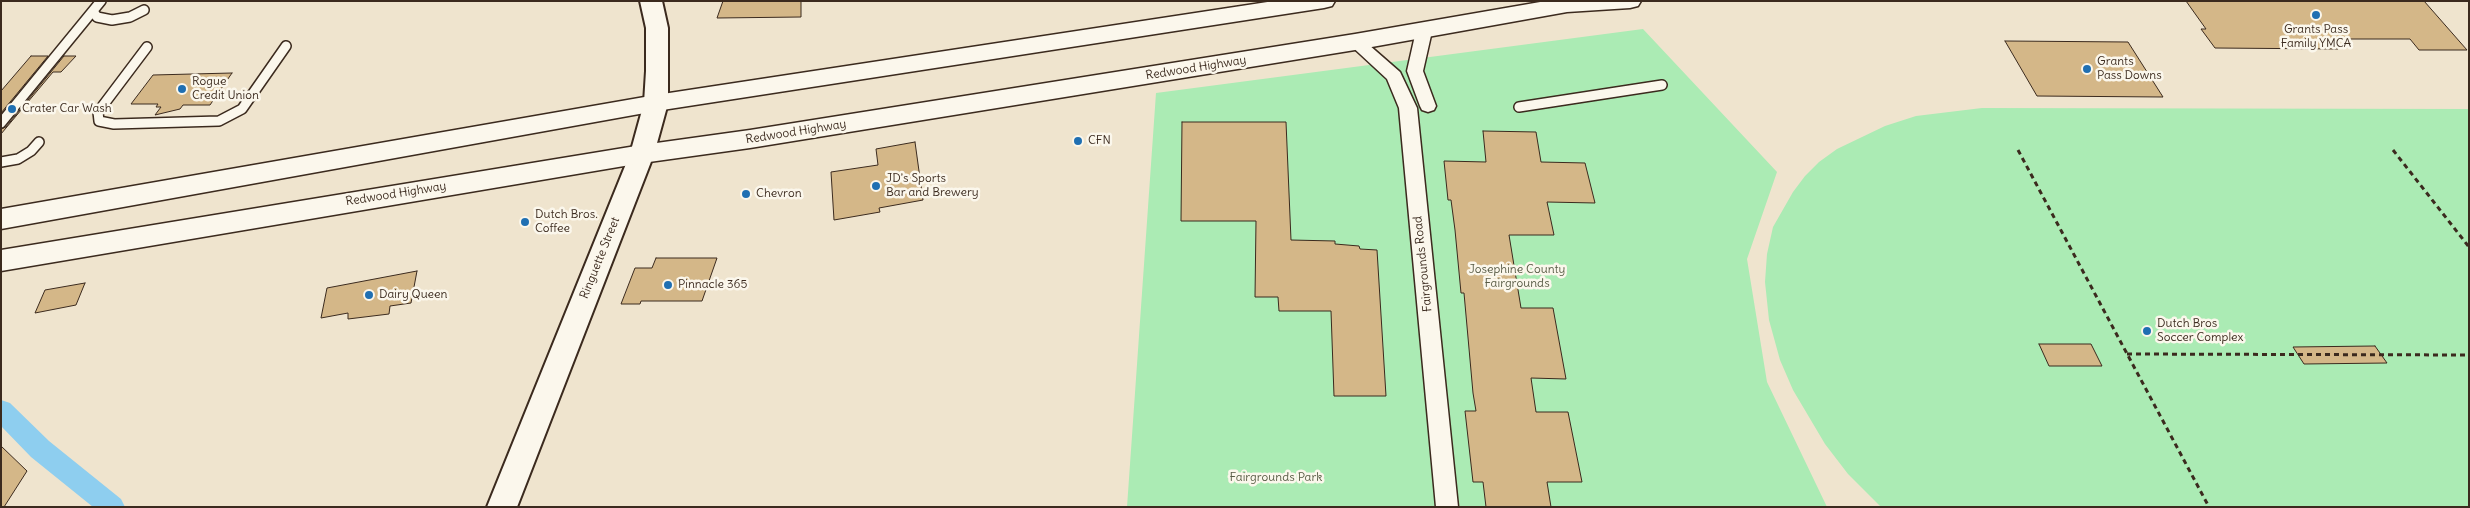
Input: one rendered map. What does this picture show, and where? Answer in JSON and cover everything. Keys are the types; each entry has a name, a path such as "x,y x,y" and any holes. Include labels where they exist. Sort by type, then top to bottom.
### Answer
{"highway":[{"path":"1,219 656,103 1324,1"},
{"name":"Redwood Highway","path":"1,260 642,154 750,139 1424,31 1590,1"},
{"path":"1559,7 1630,1"},
{"path":"1,209 91,203"}],"street":[{"name":"Ringuette Street","path":"502,507 642,154 656,103 659,51 657,28 651,1"},
{"path":"1424,31 1415,71 1428,106"},
{"name":"Fairgrounds Road","path":"1355,42 1394,76 1408,108 1447,507"}],"lane":[{"path":"1,123 101,1"},
{"path":"93,11 97,17 112,20 130,17 144,10"},
{"path":"147,47 98,112 99,120 114,124 200,124 219,120 242,109 286,46"},
{"path":"1518,107 1662,85"},
{"path":"1,162 18,159 31,151 38,142"}],"path":[{"path":"2018,150 2209,507"},
{"path":"2393,150 2469,247"},
{"path":"2128,354 2469,355"}],"green space":[{"name":"Josephine County Fairgrounds","path":"1643,29 1777,172 1747,259 1767,382 1827,507 1127,507 1156,93"},
{"name":"Dutch Bros Soccer Complex","path":"1982,108 2469,109 2469,507 1881,507 1848,474 1825,444 1793,390 1780,360 1769,320 1765,282 1767,254 1773,227 1793,192 1805,176 1819,162 1837,149 1885,126 1916,116"}],"building":[{"path":"723,1 801,1 801,17 717,18"},
{"name":"Grants Pass Family YMCA","path":"2186,1 2424,1 2467,50 2419,50 2410,39 2329,39 2338,49 2215,48 2201,29 2206,29"},
{"path":"2005,41 2128,42 2163,97 2037,96"},
{"path":"31,56 48,56 1,113 1,91"},
{"path":"64,56 76,56 61,72 53,72 1,134 1,129 6,127"},
{"name":"Rogue Credit Union","path":"232,73 210,105 183,105 180,109 155,115 161,107 156,107 158,104 131,104 153,75"},
{"path":"1182,122 1286,122 1291,240 1335,241 1335,244 1377,250 1386,396 1334,396 1331,311 1279,311 1278,297 1255,297 1256,221 1181,221"},
{"path":"1483,131 1536,132 1541,162 1585,163 1595,203 1547,202 1554,235 1509,235 1521,308 1553,308 1566,379 1531,378 1536,412 1568,412 1582,482 1547,482 1551,507 1486,507 1483,482 1473,482 1465,411 1476,411 1464,293 1461,293 1455,230 1451,200 1448,200 1444,161 1486,162"},
{"name":"JD's Sports Bar and Brewery","path":"915,142 923,200 879,208 880,212 834,220 831,172 878,165 876,149"},
{"name":"Pinnacle 365","path":"656,258 717,258 702,301 641,301 640,304 621,304 635,268 652,268"},
{"name":"Dairy Queen","path":"417,271 411,303 390,306 389,314 348,319 348,313 321,318 327,288"},
{"path":"85,283 76,305 35,313 45,290"},
{"path":"2039,344 2091,344 2102,366 2049,366"},
{"path":"2375,346 2387,363 2304,364 2293,347"},
{"path":"1,446 27,471 4,507 1,507"}],"waterway":[{"path":"1,410 40,449 112,507"}],"place":[{"name":"Grants Pass Family YMCA","path":"2316,15"},
{"name":"Grants Pass Downs","path":"2087,69"},
{"name":"Rogue Credit Union","path":"182,89"},
{"name":"Crater Car Wash","path":"12,109"},
{"name":"CFN","path":"1078,141"},
{"name":"JD's Sports Bar and Brewery","path":"876,186"},
{"name":"Chevron","path":"746,194"},
{"name":"Dutch Bros. Coffee","path":"525,222"},
{"name":"Pinnacle 365","path":"668,285"},
{"name":"Dairy Queen","path":"369,295"},
{"name":"Dutch Bros Soccer Complex","path":"2147,331"}],"park label":[{"name":"Fairgrounds Park","path":"1276,478"}]}
